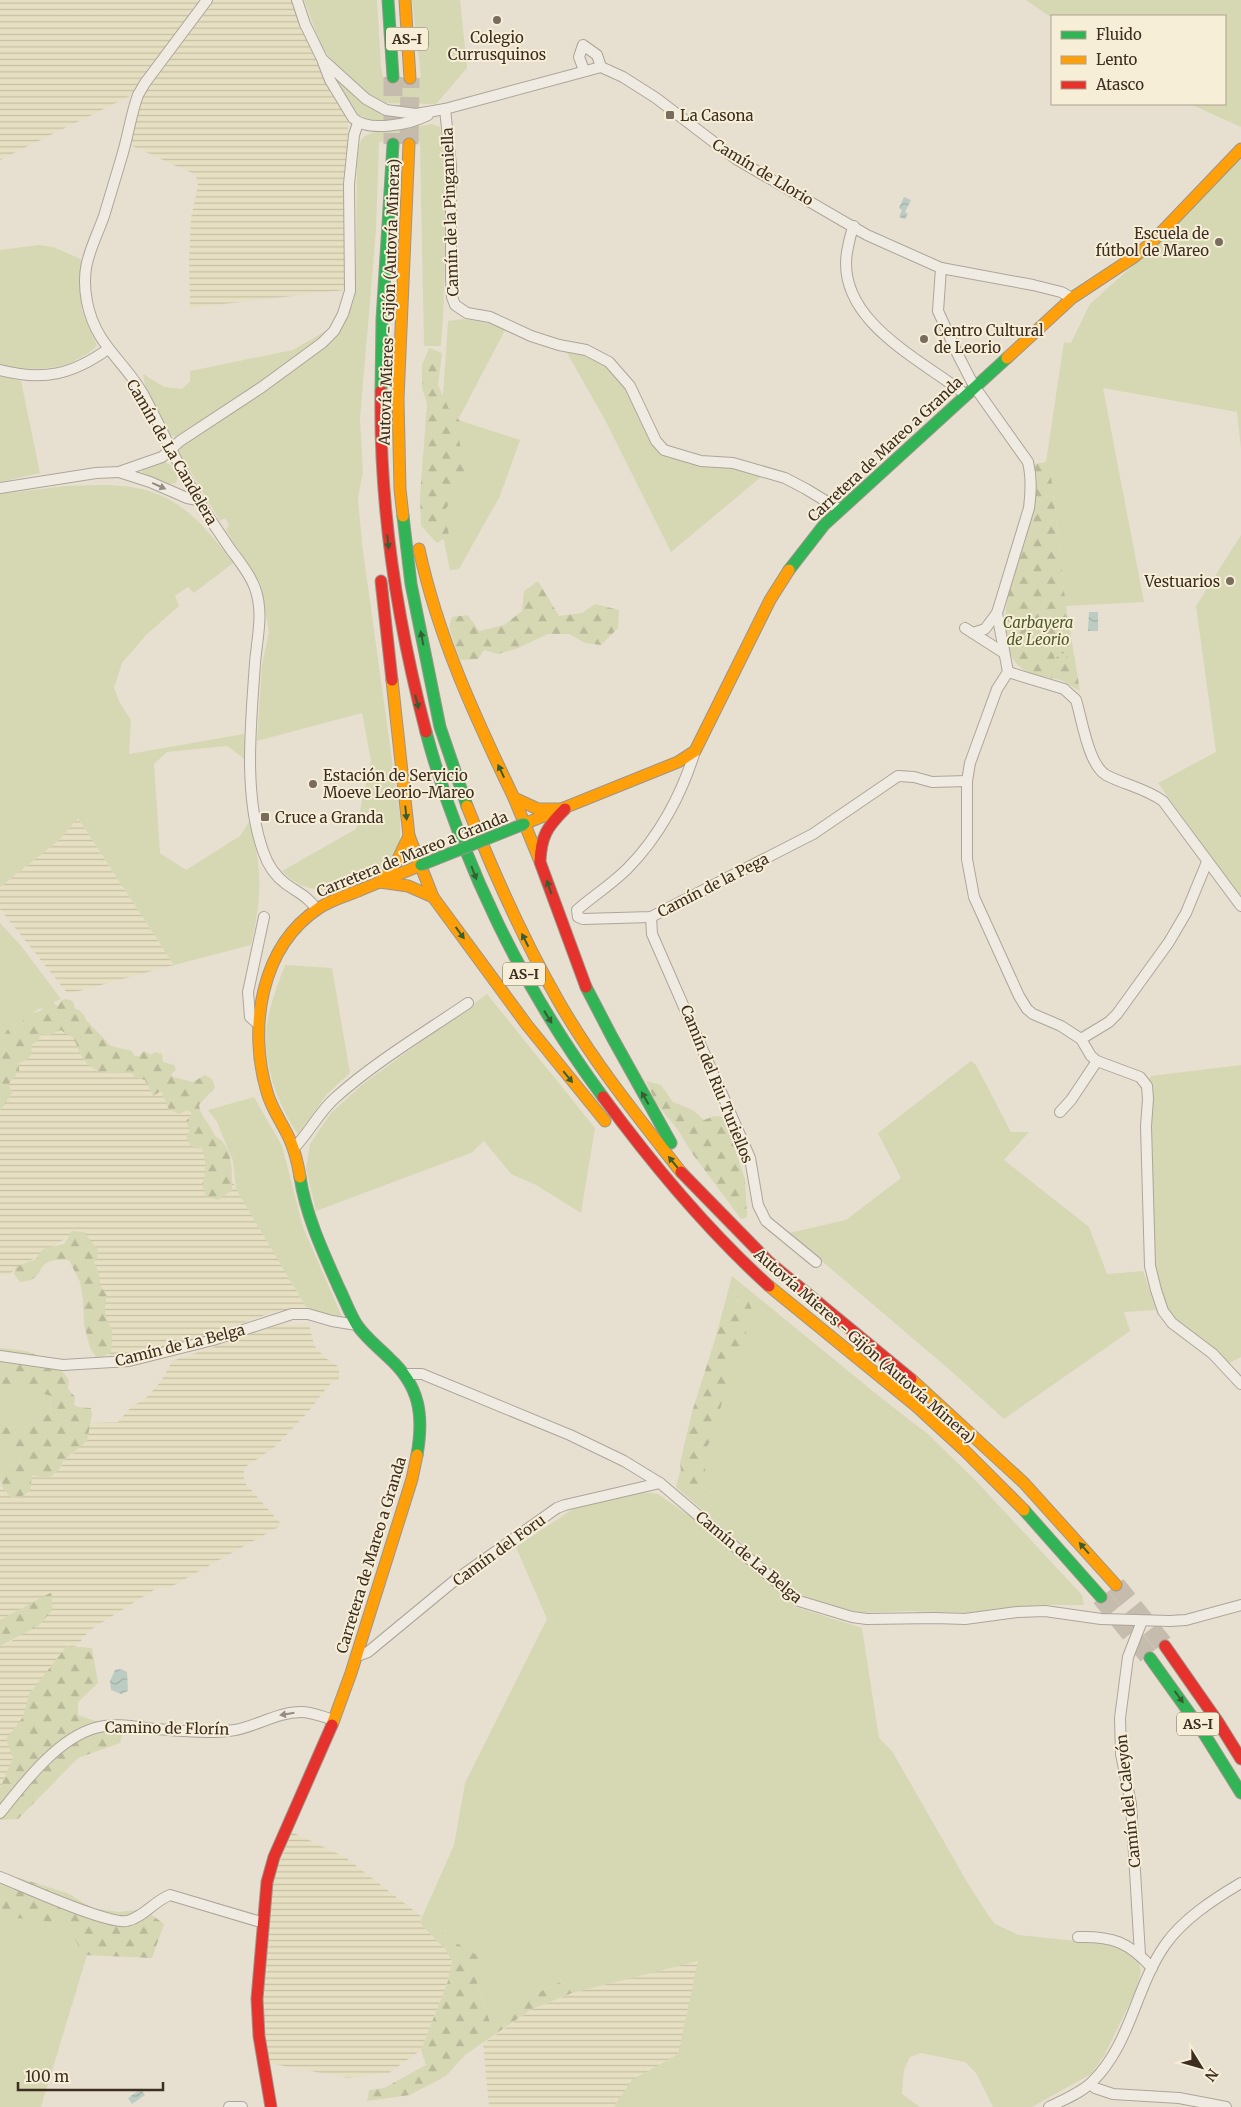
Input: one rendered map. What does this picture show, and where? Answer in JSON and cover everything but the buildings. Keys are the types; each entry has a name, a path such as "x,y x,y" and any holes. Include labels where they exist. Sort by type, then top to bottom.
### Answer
{"main road":[{"name":"AS-I","path":"388,0 392,78"},
{"name":"AS-I","path":"405,0 410,78"},
{"name":"Autovía Mieres - Gijón (Autovía Minera)","path":"393,144 381,398 384,502 393,588 407,663 432,755 480,890 545,1013 605,1103 676,1192 758,1276 915,1405 1012,1496 1101,1597"},
{"name":"Autovía Mieres - Gijón (Autovía Minera)","path":"410,144 398,399 400,489 411,584 440,727 466,805 497,882 526,942 560,1004 620,1095 688,1180 769,1262 926,1391 1024,1483 1116,1585"},
{"name":"Carretera de Mareo a Granda","path":"271,2107 259,2036 257,1999 267,1882 274,1857 305,1790 334,1720 357,1656 412,1479 419,1446 420,1418 418,1398 405,1374 365,1336 357,1325 304,1200 294,1148 267,1092 260,1064 258,1024 266,979 276,958 298,927 316,910 334,900 565,809 688,758 770,600 794,561 839,510 1072,298 1134,257 1151,243 1241,149"},
{"path":"381,398 376,491 380,564 409,836 433,897 527,1025 610,1128"},
{"path":"398,399 408,488 424,581 448,652 514,798 587,988 666,1136 695,1174 728,1210 769,1262"},
{"path":"514,798 538,808 565,809"},
{"path":"540,862 541,841 548,826 565,809"},
{"path":"380,882 394,867 403,852 409,836"},
{"path":"380,882 398,883 419,888 433,897"},
{"path":"622,1142 707,1236 758,1276"},
{"name":"AS-I","path":"1165,1646 1218,1722 1241,1759"},
{"name":"AS-I","path":"1150,1658 1203,1732 1241,1793"}],"street":[{"name":"Camín de La Candelera","path":"207,0 138,95 103,217 88,254 85,277 87,302 92,321 108,349 142,392 198,500 216,529 248,573 256,588 260,630 250,747 251,784 263,851 274,873 284,883 312,902 316,910"},
{"path":"297,0 330,80 358,123 363,126 385,125 417,120 434,111"},
{"path":"322,59 366,100 386,110 416,114 445,109 601,66 597,55 583,45 579,57 584,70"},
{"name":"Camín de Llorio","path":"601,66 623,77 656,98 736,159 867,234 941,268 1033,285 1061,292 1072,298"},
{"name":"Camín de la Pinganiella","path":"445,109 451,166 451,279 454,305 467,313 490,317 531,336 559,345 586,350 609,362 630,386 656,441 664,450 702,461 732,463 785,478 839,510"},
{"path":"0,488 96,473 119,472 162,457 172,451 180,441 262,387 322,343 334,331 343,314 350,291 349,184 354,134 358,123"},
{"path":"854,226 849,241 846,273 853,294 867,317 885,336 970,390"},
{"path":"941,268 938,311 970,390 1028,462 1031,472 1031,493 1028,508 997,613 985,630 969,630 1004,653"},
{"path":"0,370 33,376 58,374 77,368 108,349"},
{"path":"119,472 150,482 186,498 198,500"},
{"path":"997,613 1008,672 997,689 976,746 967,781 967,859 972,888 978,906 1019,996 1027,1009 1033,1014 1062,1026 1081,1039 1090,1056 1097,1061 1140,1077 1146,1086 1150,1266 1163,1311 1172,1323 1213,1354 1241,1384"},
{"path":"1008,672 1055,686 1071,693 1076,700 1091,753 1097,767 1106,774 1150,792 1163,801 1241,906"},
{"name":"Camín de la Pega","path":"688,758 681,772 682,786 664,820 647,846 626,869 577,910 578,917 583,919 651,917 813,834 898,776 914,776 932,782 967,781"},
{"path":"1081,1039 1109,1022 1117,1014 1158,960 1186,913 1207,862"},
{"path":"258,1024 250,1016 248,992 264,917"},
{"name":"Camín del Riu Turiellos","path":"651,917 652,934 750,1158 758,1206 766,1221 816,1262"},
{"path":"294,1148 306,1137 332,1100 355,1081 468,1003"},
{"path":"1060,1112 1071,1100 1097,1061"},
{"name":"Camín de La Belga","path":"0,1356 63,1364 129,1361 212,1340 292,1314 308,1314 332,1321 357,1325"},
{"name":"Camín de La Belga","path":"405,1374 422,1374 570,1435 624,1461 660,1484 799,1601 816,1608 867,1619 965,1619 1030,1611 1101,1619 1142,1621 1186,1620 1241,1605"},
{"name":"Camín del Foru","path":"357,1656 368,1652 454,1581 565,1504 660,1484"},
{"name":"Camín del Caleyón","path":"1140,1954 1131,1804 1120,1754 1120,1718 1128,1657 1142,1621"},
{"name":"Camino de Florín","path":"0,1813 30,1777 54,1754 80,1734 96,1728 112,1726 199,1731 235,1730 279,1715 301,1712 334,1720"},
{"path":"0,1876 114,1920 128,1920 143,1914 164,1897 170,1895 264,1922"},
{"path":"1049,2107 1091,2084 1108,2064 1132,2018 1152,1968 1164,1946 1177,1930 1223,1893 1241,1882"},
{"path":"1078,1937 1098,1936 1125,1944 1140,1954 1152,1968"},
{"path":"1091,2084 1095,2088 1113,2094 1179,2098 1226,2107"},
{"path":"229,2107 242,2107"}],"shaded area":[{"path":"0,0 200,0 130,96 0,160"},
{"path":"211,0 292,0 322,70 348,121 344,290 190,308 189,260 191,218 198,186 197,179 194,174 130,145 143,94"},
{"path":"78,818 174,965 68,994 0,909 0,887 58,841"},
{"path":"42,1020 172,1079 306,1307 271,1313 198,1338 110,1358 79,1230 7,1275 0,1275 0,1092"},
{"path":"309,1324 314,1345 324,1357 339,1367 339,1379 329,1385 308,1412 276,1446 244,1468 244,1482 282,1525 169,1588 157,1588 90,1630 31,1698 22,1794 0,1821 0,1646 18,1638 52,1593 0,1620 0,1484 2,1490 32,1475 45,1478 52,1476 60,1469 63,1461 74,1453 87,1423 118,1422 131,1407 145,1399 162,1380 172,1361 275,1326"},
{"path":"292,1832 345,1857 422,1917 420,1923 446,1950 452,1961 448,1981 421,2050 389,2073 348,2078 268,2063 262,1999 273,1877"},
{"path":"699,1960 678,2054 632,2081 615,2107 489,2107 483,2044 532,2009 572,1993"}],"green space":[{"path":"304,0 377,0 381,67 383,77 387,80 418,79 421,76 412,0 460,0 467,68 436,104 379,103 343,72 322,48"},
{"path":"1026,0 1241,0 1241,127 1192,105 1226,105 1226,15 1051,15 1051,17"},
{"path":"332,75 371,107 401,118 387,122 375,122 366,119 351,106"},
{"path":"432,124 440,127 444,167 444,277 441,346 424,346 420,142 394,140 379,142 376,230 360,418 363,472 358,498 362,544 400,817 400,849 378,872 355,885 342,889 316,889 292,880 282,871 356,829 371,760 362,713 257,741 262,665 269,632 261,585 226,530 229,525 225,518 220,521 179,452 183,444 267,389 332,341 345,322 353,301 356,256 357,162 361,141 367,135 375,132"},
{"path":"1241,156 1241,449 1237,412 1103,388 1144,602 1066,606 1050,466 1046,462 1064,342 1071,343 1090,304 1166,236"},
{"path":"39,245 53,247 81,259 82,310 97,346 75,361 64,365 42,369 3,367 0,366 0,250"},
{"path":"463,319 489,323 505,330 458,420 520,440 500,496 459,569 450,570 439,516 439,454 448,321"},
{"path":"334,326 288,364 175,437 170,434 145,385 143,374 164,387 182,389 190,381 190,371 293,350"},
{"path":"429,348 442,353 438,385 450,411 467,428 459,439 466,474 458,491 445,510 449,536 437,543 421,526 420,495 427,404 422,388 422,365"},
{"path":"567,353 587,356 602,364 615,375 625,388 657,451 695,463 732,465 762,476 671,552 604,418"},
{"path":"0,376 21,381 40,473 0,482"},
{"path":"162,462 174,469 178,477 176,483 158,482 148,478 142,472 143,469"},
{"name":"Carbayera de Leorio","path":"1046,462 1050,466 1066,606 1080,691 1063,681 1034,674 1020,667 1009,652 1005,634 1005,612 1009,589 1035,501 1034,464"},
{"path":"98,485 143,489 160,495 176,504 205,528 233,563 194,593 188,587 175,596 179,606 147,634 122,663 114,688 120,703 131,720 129,754 244,734 246,760 227,746 167,752 154,764 160,853 186,870 240,836 249,822 259,869 259,897 251,945 174,965 78,818 58,841 0,887 0,494 65,486"},
{"path":"1241,535 1241,898 1158,783 1216,752 1196,606"},
{"path":"538,581 559,616 582,613 595,604 619,610 618,628 601,645 585,643 569,634 548,634 518,648 498,654 484,650 478,659 460,660 449,627 452,617 468,615 479,631 504,625 522,611 524,591"},
{"path":"1058,648 1064,648 1068,655 1064,662 1058,662 1054,658 1054,652"},
{"path":"0,923 22,947 61,999 35,1011 24,1021 0,1071"},
{"path":"285,965 332,968 350,1073 327,1094 298,1134 278,1096 269,1068 267,1053 268,1017"},
{"path":"487,994 595,1128 581,1213 536,1185 511,1174 484,1141 471,1153 316,1211 306,1169 310,1144 331,1113 363,1084"},
{"path":"62,1000 73,1001 75,1009 84,1015 86,1020 111,1046 132,1051 134,1056 139,1056 144,1051 151,1055 155,1052 162,1054 163,1062 174,1065 176,1070 171,1074 173,1077 193,1082 205,1075 212,1079 215,1087 199,1105 201,1113 215,1136 221,1140 229,1152 232,1167 232,1190 218,1200 206,1196 202,1184 205,1166 202,1148 198,1149 191,1146 186,1137 190,1130 186,1121 192,1114 188,1110 179,1114 169,1109 161,1091 153,1096 145,1080 135,1077 130,1070 104,1073 91,1067 82,1057 73,1038 61,1030 48,1036 41,1034 38,1041 31,1045 32,1053 27,1060 19,1063 19,1071 8,1085 13,1092 0,1111 0,1055 6,1052 4,1036 7,1030 19,1025 29,1014 41,1011 45,1003 51,1001 58,1006"},
{"path":"971,1061 976,1065 1011,1132 1029,1132 1004,1160 1089,1227 1107,1274 1143,1271 1156,1310 1124,1312 1130,1331 1004,1419 951,1371 789,1233 846,1220 901,1178 878,1133"},
{"path":"1241,1065 1241,1357 1229,1363 1175,1319 1166,1306 1160,1289 1153,1245 1152,1101 1149,1080 1151,1076"},
{"path":"646,1081 661,1085 673,1102 693,1110 704,1120 714,1116 724,1117 745,1179 747,1217 741,1219 692,1153 678,1130 656,1103"},
{"path":"254,1097 282,1146 303,1227 342,1317 335,1317 306,1307 236,1189 233,1161 217,1122 208,1110"},
{"path":"72,1231 84,1232 98,1250 97,1258 94,1262 99,1273 100,1285 107,1296 105,1313 112,1329 112,1346 111,1352 98,1360 90,1348 84,1325 80,1282 69,1260 48,1262 41,1268 36,1277 27,1281 20,1282 14,1274 16,1267 36,1259 43,1249 64,1244"},
{"path":"732,1276 929,1435 977,1482 1082,1595 1084,1605 1040,1605 970,1613 907,1611 861,1613 810,1600 791,1587 676,1487"},
{"path":"738,1296 746,1298 752,1313 747,1325 744,1349 728,1375 715,1428 701,1460 705,1464 706,1492 697,1498 684,1493 680,1463 692,1412 724,1311 729,1299"},
{"path":"0,1348 26,1351 62,1365 62,1371 69,1380 68,1389 75,1397 74,1405 91,1408 92,1414 87,1441 63,1461 60,1469 52,1476 45,1478 32,1475 30,1491 19,1498 12,1498 2,1485 3,1468 18,1465 21,1458 17,1451 0,1447 0,1427 25,1428 50,1413 51,1396 31,1390 19,1390 0,1398"},
{"path":"26,1389 51,1395 50,1413 25,1428 0,1427 0,1398 10,1391"},
{"path":"0,1447 17,1451 21,1458 18,1465 3,1468 0,1484"},
{"path":"642,1492 658,1494 707,1528 796,1607 862,1628 879,1738 892,1751 967,1882 995,1924 1019,1935 1105,1944 1127,1951 1134,1956 1139,1963 1141,1971 1137,1988 1104,2056 1091,2074 1032,2107 993,2107 976,2073 965,2062 921,2053 910,2057 904,2070 902,2094 920,2107 615,2107 632,2080 678,2054 698,1961 572,1993 562,1981 527,1998 490,2023 475,1975 450,1939 422,1917 454,1845 465,1783 547,1619 516,1547 579,1505"},
{"path":"52,1592 52,1611 38,1626 0,1646 0,1620"},
{"path":"67,1646 92,1648 98,1683 78,1702 78,1715 124,1730 120,1743 78,1758 18,1819 0,1820 0,1788 13,1758 6,1739 23,1717 29,1694"},
{"path":"0,1872 67,1893 92,1908 119,1912 144,1909 164,1924 152,1958 83,1955 67,1924 0,1916"},
{"path":"0,1890 67,1924 87,1955 41,2107 0,2107"},
{"path":"422,1917 450,1939 483,1959 475,1975 490,2023 527,1998 562,1981 572,1993 532,2009 465,2055 446,2076 410,2095 367,2101 369,2090 384,2088 426,2065 421,2050 448,1981 452,1961 446,1950 420,1923"}],"water":[{"path":"904,197 911,200 905,212 908,214 905,219 899,217 902,210 899,208"},
{"path":"1089,612 1098,612 1098,631 1088,631"},
{"path":"121,1669 127,1672 128,1691 121,1694 111,1690 110,1681 115,1670"},
{"path":"141,2089 145,2095 132,2104 128,2098"}],"tunnel":[{"path":"393,77 393,144"},
{"path":"409,144 410,78"},
{"path":"1116,1585 1165,1646"},
{"path":"1101,1597 1150,1658"}],"traffic: fast":[{"path":"388,0 393,77"},
{"path":"381,391 382,320 393,144"},
{"path":"789,570 824,525 1007,358"},
{"path":"403,516 411,584 440,727 467,806"},
{"path":"426,732 440,781 457,829 498,923 547,1013 603,1097"},
{"path":"421,865 524,824"},
{"path":"586,987 671,1143"},
{"path":"300,1177 306,1206 316,1234 352,1316 364,1334 399,1369 413,1390 417,1402 420,1427 417,1455"},
{"path":"1024,1510 1101,1597"},
{"path":"1150,1658 1203,1732 1241,1793"}],"traffic: slow":[{"path":"405,0 410,78"},
{"path":"403,516 400,489 398,399 409,144"},
{"path":"1007,358 1072,298 1134,257 1151,243 1241,149"},
{"path":"419,549 436,614 447,645 485,737 514,798 538,809 565,809"},
{"path":"524,824 678,762 695,751 770,600 789,570"},
{"path":"380,882 397,861 409,836 392,680"},
{"path":"514,798 539,859"},
{"path":"467,806 510,906 559,1002 602,1068 681,1172"},
{"path":"409,836 433,897"},
{"path":"300,1177 293,1149 269,1099 261,1068 260,1016 264,991 272,967 283,944 299,925 319,908 333,900 421,865"},
{"path":"380,882 408,886 433,897 527,1025 605,1121"},
{"path":"769,1286 916,1406 965,1451 1024,1510"},
{"path":"911,1379 1024,1483 1116,1585"},
{"path":"332,1725 351,1673 412,1479 417,1455"}],"traffic: jam":[{"path":"381,391 383,477 392,563 406,648 426,732"},
{"path":"381,581 392,680"},
{"path":"565,809 546,832 540,862 586,987"},
{"path":"603,1097 681,1196 769,1286"},
{"path":"681,1172 769,1262 911,1379"},
{"path":"1165,1646 1218,1722 1241,1759"},
{"path":"271,2107 259,2036 257,1999 267,1882 274,1857 332,1725"}],"place":[{"name":"Colegio Currusquinos","path":"497,20"},
{"name":"La Casona","path":"670,115"},
{"name":"Escuela de fútbol de Mareo","path":"1219,242"},
{"name":"Centro Cultural de Leorio","path":"924,339"},
{"name":"Vestuarios","path":"1230,581"},
{"name":"Estación de Servicio Moeve Leorio-Mareo","path":"313,784"},
{"name":"Cruce a Granda","path":"265,817"}]}
